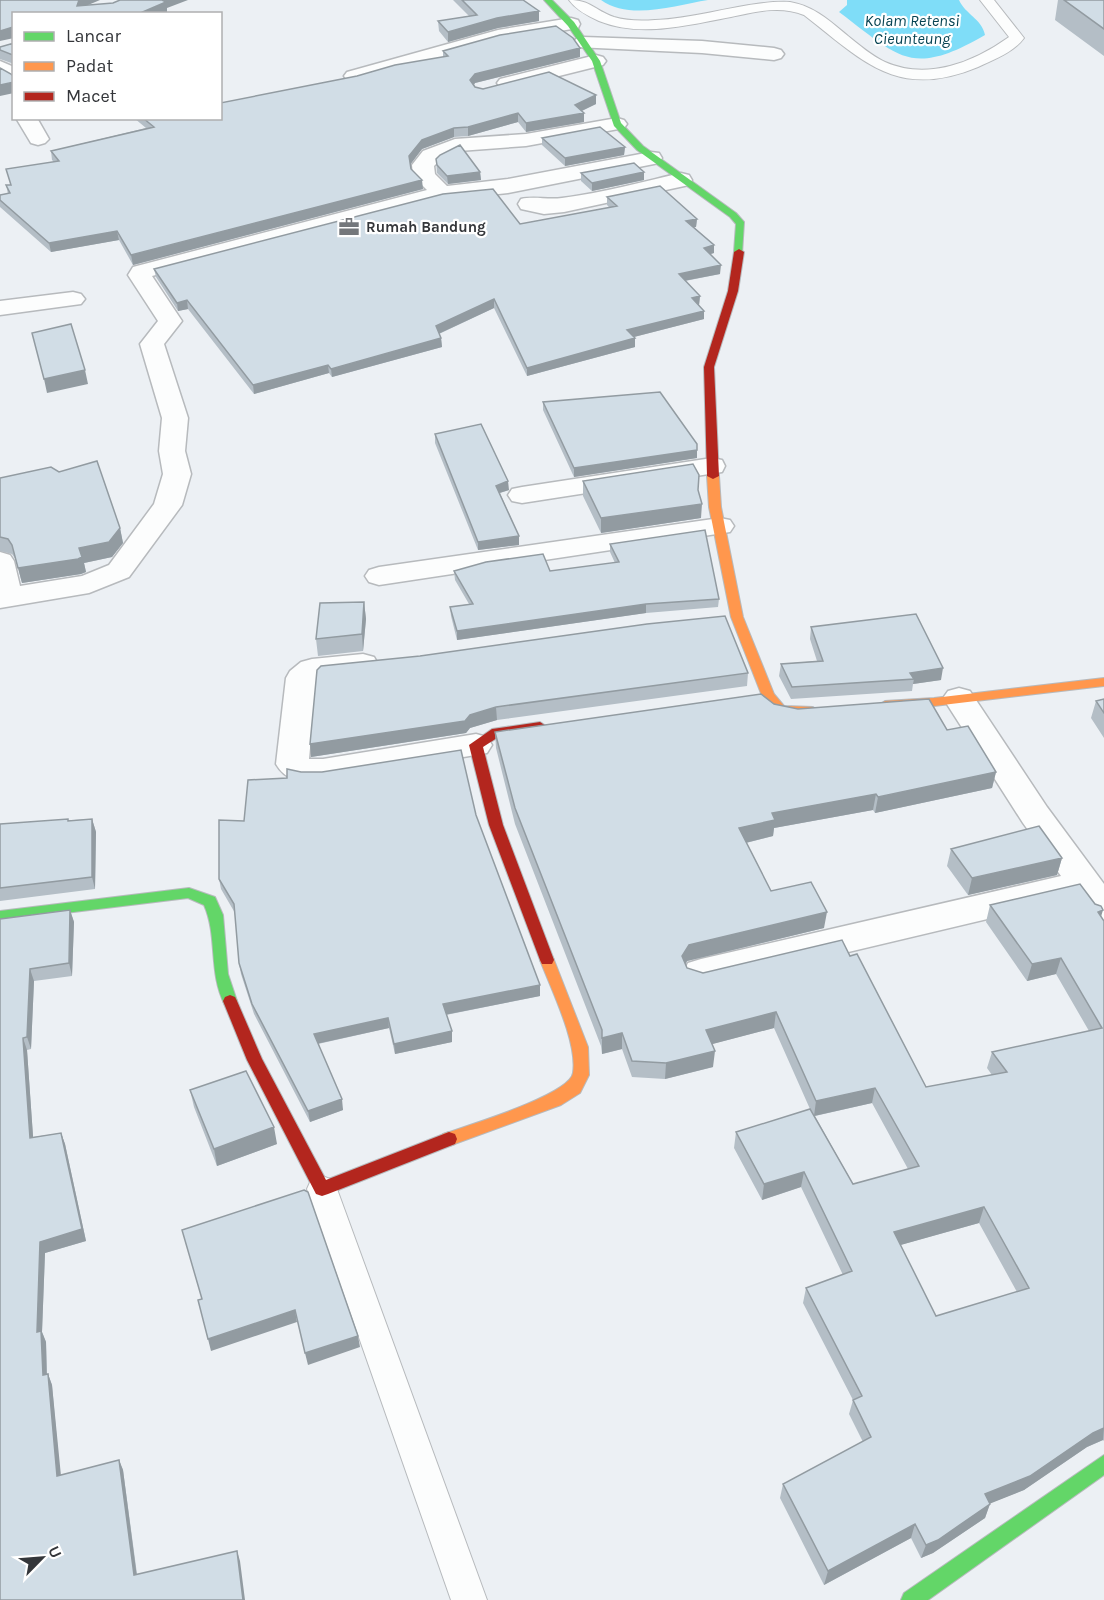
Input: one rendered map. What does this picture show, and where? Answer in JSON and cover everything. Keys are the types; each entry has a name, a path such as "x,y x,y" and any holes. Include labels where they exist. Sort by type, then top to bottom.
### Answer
{"street":[{"path":"549,0 571,24 596,61 617,124 651,158 733,215 741,224 742,234 733,291 709,367 712,466 720,526 737,617 762,697 779,709 789,712 823,710"},
{"path":"334,80 498,36 571,24"},
{"path":"583,43 702,47 774,54"},
{"path":"483,89 596,61"},
{"path":"27,120 38,139"},
{"path":"442,193 424,176 423,165 431,156 455,145 526,140 617,124"},
{"path":"0,561 4,599 89,584 119,571 168,505 177,474 172,451 175,418 152,344 170,321 140,275 141,272 442,193 508,186 651,158"},
{"path":"529,204 544,207 564,205 681,180"},
{"path":"0,308 73,299"},
{"path":"522,495 712,466"},
{"path":"380,576 720,526"},
{"path":"705,620 737,617"},
{"path":"386,661 312,669 301,678 292,764 299,770 323,770 476,745 482,738 497,733 560,723"},
{"path":"866,706 1054,690 1104,682"},
{"path":"702,973 1094,896 1035,815 959,698"},
{"path":"0,916 189,893 210,901 216,915 221,974 234,1016 322,1189 429,1146 555,1100 574,1088 581,1075 580,1047 495,825 476,745"},
{"path":"911,1600 1104,1464"}],"lane":[{"path":"576,0 595,16 618,22 649,25 780,4 797,6 809,12 878,64 902,73 959,70 997,53 1017,38 1011,26 992,10 987,0"},
{"path":"322,1189 469,1600"}],"water":[{"path":"601,0 708,0 639,11 625,10"},
{"name":"Kolam Retensi Cieunteung","path":"847,0 959,0 981,25 985,35 939,56 907,57 877,41 839,12 847,5"}],"building":[{"path":"0,0 79,0 77,6 113,3 120,0 162,0 166,2 143,12 12,12 12,27 0,31"},
{"path":"462,0 523,0 539,11 497,18 448,32 438,21 477,15"},
{"path":"1064,0 1104,0 1104,29"},
{"path":"556,26 573,38 580,48 475,74 470,80 475,87 483,89 549,72 596,95 575,105 584,113 526,123 518,113 468,127 454,128 422,140 409,156 411,169 422,180 131,255 117,231 49,243 0,200 0,195 10,193 6,185 11,185 6,169 59,161 51,151 154,127 145,120 222,120 222,103 357,76 395,65 448,56 443,51 500,35"},
{"path":"12,44 12,55 0,50 0,47"},
{"path":"0,68 12,75 12,82 0,85"},
{"path":"600,127 625,147 565,158 542,138"},
{"path":"460,145 480,172 447,176 437,165 436,159"},
{"path":"634,163 644,172 592,183 581,173"},
{"path":"660,186 697,219 686,221 714,245 704,248 721,265 679,274 700,296 692,298 704,311 627,330 635,338 527,368 494,299 436,326 441,338 331,369 328,365 253,385 187,300 177,303 154,269 443,194 493,189 520,224 617,206 607,197"},
{"path":"71,324 85,370 44,379 32,333"},
{"path":"660,392 697,444 697,450 574,468 543,402"},
{"path":"481,424 508,481 496,486 519,536 478,542 435,434"},
{"path":"97,461 120,528 109,542 79,548 82,557 78,559 18,568 12,545 8,539 0,537 0,478 51,467 59,472"},
{"path":"693,464 699,475 698,490 702,504 601,518 583,481"},
{"path":"705,530 719,599 646,604 457,631 450,607 473,604 454,571 486,562 543,554 550,571 619,562 610,544"},
{"path":"364,602 362,634 316,639 320,603"},
{"path":"916,614 943,668 910,673 914,679 792,687 781,664 823,661 811,627"},
{"path":"725,616 748,673 496,707 470,715 465,721 310,744 317,670 321,666 420,656 647,624"},
{"path":"761,694 774,704 798,709 929,699 947,730 968,726 996,772 878,797 876,794 772,813 775,820 739,828 771,891 811,882 827,912 689,945 682,956 687,968 703,973 842,940 850,956 857,954 926,1087 1007,1072 992,1052 1102,1028 1061,958 1032,964 990,905 1080,884 1095,904 1101,906 1103,910 1098,912 1104,921 1104,1428 1030,1476 985,1494 990,1504 938,1540 926,1545 915,1524 828,1571 783,1484 871,1437 853,1400 862,1396 806,1288 852,1271 804,1172 764,1184 736,1132 810,1109 853,1184 919,1166 875,1088 816,1101 776,1012 706,1030 715,1051 666,1063 632,1061 622,1033 602,1038 602,1030 515,808 495,732","holes":["984,1207 1029,1288 936,1316 894,1232"]},
{"path":"1104,699 1104,713 1096,701"},
{"path":"461,750 476,815 540,985 443,1004 452,1031 394,1044 388,1018 314,1034 342,1099 308,1111 252,1004 239,963 234,904 219,879 219,820 244,821 248,780 287,778 287,769 322,772"},
{"path":"68,819 68,821 92,819 92,877 0,888 0,824"},
{"path":"1039,826 1062,858 972,878 951,849"},
{"path":"70,910 69,963 30,969 27,1037 23,1038 30,1138 61,1133 82,1229 40,1242 37,1332 41,1331 43,1375 48,1374 57,1476 119,1460 134,1575 237,1551 243,1600 0,1600 0,919"},
{"path":"246,1071 274,1127 214,1149 190,1090"},
{"path":"304,1190 308,1192 358,1336 305,1353 295,1310 208,1339 198,1300 202,1299 182,1230"}],"traffic: fast":[{"path":"548,0 571,24 596,61 617,124 640,148 733,215 741,224 739,252"},
{"path":"0,916 189,893 210,901 216,915 221,974 230,1001"},
{"path":"911,1600 1104,1464"}],"traffic: slow":[{"path":"713,476 715,507 737,617 768,696 779,709 789,712 813,711"},
{"path":"885,705 934,702 1104,682"},
{"path":"449,1139 555,1100 574,1088 581,1075 580,1047 547,960"}],"traffic: jam":[{"path":"713,476 709,367 733,291 739,252"},
{"path":"540,726 497,732 476,745 496,825 547,960"},
{"path":"230,1001 255,1060 322,1189 449,1139"}],"place":[{"name":"Rumah Bandung","path":"349,227"}]}
